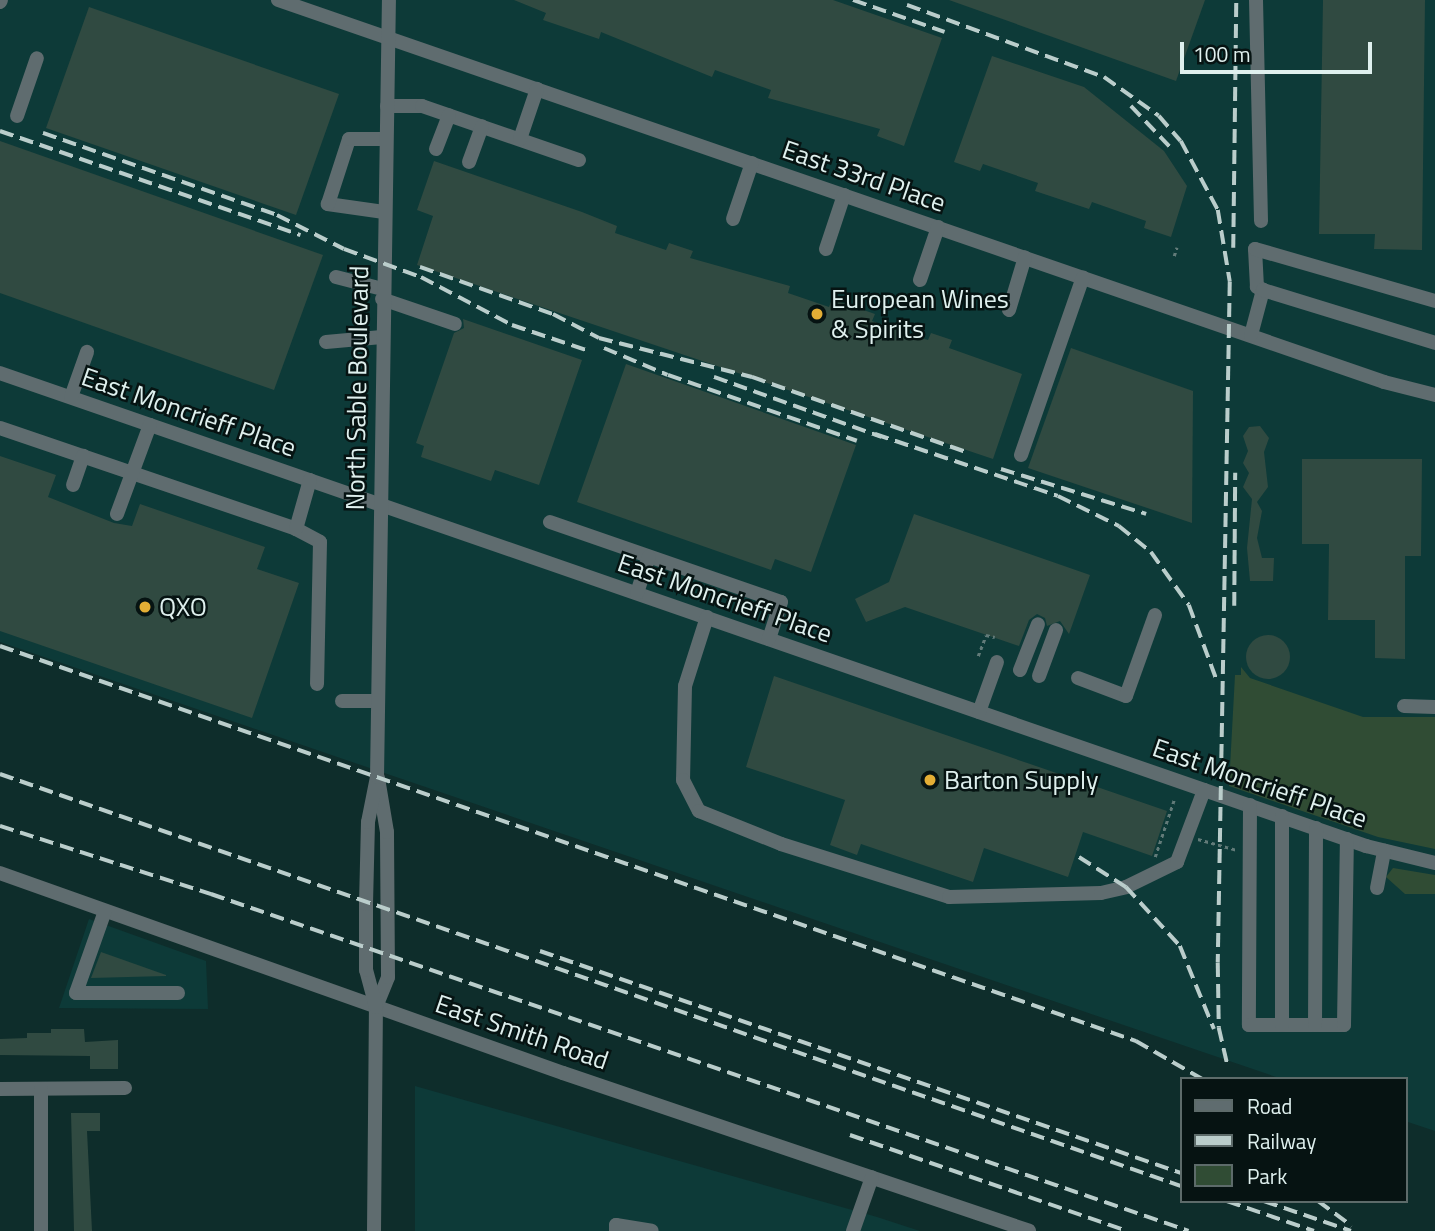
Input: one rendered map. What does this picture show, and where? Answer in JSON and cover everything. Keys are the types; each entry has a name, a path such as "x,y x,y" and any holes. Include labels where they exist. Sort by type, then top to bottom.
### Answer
{"street":[{"name":"East 33rd Place","path":"278,0 1384,382 1435,394"},
{"name":"North Sable Boulevard","path":"376,1007 388,977 387,832 377,777 382,294 389,0"},
{"path":"1256,0 1261,221"},
{"path":"17,116 37,58"},
{"path":"520,139 537,89"},
{"path":"387,106 422,106 579,160"},
{"path":"436,149 449,115"},
{"path":"469,162 482,126"},
{"path":"384,212 328,204 348,139 386,138"},
{"path":"733,219 752,163"},
{"path":"826,249 844,195"},
{"path":"920,280 938,227"},
{"path":"1435,301 1255,249 1257,286 1435,342"},
{"path":"1009,310 1026,257"},
{"path":"336,277 455,324"},
{"path":"1021,455 1083,277"},
{"path":"1251,335 1263,289"},
{"path":"326,342 382,337"},
{"path":"71,397 87,352"},
{"name":"East Moncrieff Place","path":"0,373 1347,839 1435,863"},
{"path":"117,514 150,425"},
{"path":"0,428 296,529 320,542 317,684"},
{"path":"73,485 83,456"},
{"path":"296,529 310,480"},
{"path":"550,522 781,602 769,639"},
{"path":"637,593 649,557"},
{"path":"1078,678 1126,696 1155,615"},
{"path":"707,617 685,686 683,780 699,811 781,844 949,897 1101,892 1126,887 1177,862 1205,790"},
{"path":"1029,673 1047,627"},
{"path":"979,712 997,662"},
{"path":"342,701 378,701"},
{"path":"1404,706 1435,707"},
{"name":"North Sable Boulevard","path":"374,1231 376,1007 366,970 366,904 368,814 377,777"},
{"path":"1250,805 1249,1025 1343,1025 1347,839"},
{"path":"1282,816 1282,1025"},
{"path":"1315,1025 1316,828"},
{"path":"1377,888 1384,851"},
{"name":"East Smith Road","path":"0,873 376,1007 872,1177 989,1225 1029,1231"},
{"path":"106,911 76,993 178,993"},
{"path":"0,1089 125,1088"},
{"path":"41,1089 41,1231"},
{"path":"853,1231 872,1177"},
{"path":"616,1231 616,1225 652,1231"}],"path":[{"path":"1174,256 1177,247"},
{"path":"978,656 986,635 995,637"},
{"path":"1154,860 1174,800"},
{"path":"1169,816 1181,820"},
{"path":"1198,839 1231,850"}],"shaded area":[{"path":"0,0 1435,0 1435,1131 1407,1122 1407,1077 1276,1077 0,642"},
{"path":"89,919 206,961 208,1009 59,1008"},
{"path":"415,1086 877,1217 920,1231 415,1231"}],"green space":[{"path":"1241,667 1250,678 1363,717 1435,717 1435,849 1378,837 1229,786 1235,675 1241,675"},
{"path":"1393,868 1435,875 1435,894 1405,894 1386,877"}],"building":[{"path":"514,0 833,0 942,38 904,146 877,136 880,129 768,98 771,90 715,70 712,77 601,32 599,39 543,20 546,13"},
{"path":"949,0 1205,0 1176,81"},
{"path":"1323,0 1425,0 1422,250 1374,249 1375,234 1319,234"},
{"path":"89,7 339,94 296,215 46,128"},
{"path":"992,56 1084,87 1164,151 1187,186 1171,237 1144,228 1146,221 1092,202 1089,209 1035,191 1038,183 983,164 980,171 954,162"},
{"path":"0,141 323,255 274,390 0,293"},
{"path":"434,161 582,212 617,226 615,233 666,250 669,243 693,251 690,258 790,286 788,293 829,307 832,299 875,314 872,321 928,340 931,333 952,340 949,348 1022,374 993,459 417,265 433,216 417,210"},
{"path":"463,319 582,360 539,485 495,470 491,481 421,457 424,446 416,443 454,333 464,328"},
{"path":"1071,348 1193,391 1192,523 1028,468"},
{"path":"626,364 856,445 811,572 775,559 771,570 577,502"},
{"path":"1260,426 1269,438 1264,452 1268,487 1257,502 1262,511 1257,538 1262,558 1274,558 1273,581 1250,581 1247,548 1252,499 1243,487 1249,473 1243,463 1248,451 1243,436 1249,427"},
{"name":"QXO","path":"0,456 56,475 48,497 114,523 132,526 140,504 265,547 257,569 299,583 252,718 0,631"},
{"path":"1302,459 1422,459 1421,556 1405,556 1405,659 1375,658 1375,620 1328,620 1329,544 1302,544"},
{"path":"914,514 1090,575 1069,634 1060,621 1047,626 1045,618 1037,614 1029,620 1019,646 905,607 866,622 855,599 889,582"},
{"path":"1268,635 1284,641 1290,657 1284,673 1268,679 1252,673 1246,657 1252,641"},
{"name":"Barton Supply","path":"774,676 1167,811 1152,856 1083,832 1068,877 984,848 973,882 861,844 857,855 830,845 845,800 746,767"},
{"path":"101,952 166,975 166,976 91,978"},
{"path":"51,1029 84,1029 85,1042 118,1040 118,1069 90,1069 90,1056 0,1055 0,1039 27,1038 27,1033 51,1033"},
{"path":"71,1113 100,1113 100,1131 87,1131 92,1231 74,1231"}],"railway":[{"path":"853,0 945,32"},
{"path":"1233,248 1236,0"},
{"path":"907,5 1104,77 1159,116 1181,141 1218,210 1230,282 1218,963 1219,1028 1227,1063"},
{"path":"1131,106 1172,149"},
{"path":"0,131 301,235"},
{"path":"43,133 277,215 344,249 421,277 512,325 589,351"},
{"path":"420,267 553,314 599,338 752,377 969,453"},
{"path":"604,348 668,375 857,441"},
{"path":"714,377 882,437"},
{"path":"875,434 1058,496 1119,526 1151,552 1189,605 1216,678"},
{"path":"1001,469 1146,514"},
{"path":"1234,606 1235,473"},
{"path":"0,646 1136,1041 1199,1077"},
{"path":"0,774 1180,1186"},
{"path":"0,826 211,894 1189,1231"},
{"path":"1079,857 1126,887 1180,946 1214,1029"},
{"path":"540,951 1180,1173"},
{"path":"850,1135 1127,1231"},
{"path":"1233,1203 1314,1231"},
{"path":"1270,1203 1351,1231"},
{"path":"1321,1203 1352,1226"}],"place":[{"name":"European Wines & Spirits","path":"817,314"},
{"name":"QXO","path":"145,607"},
{"name":"Barton Supply","path":"930,780"}]}
